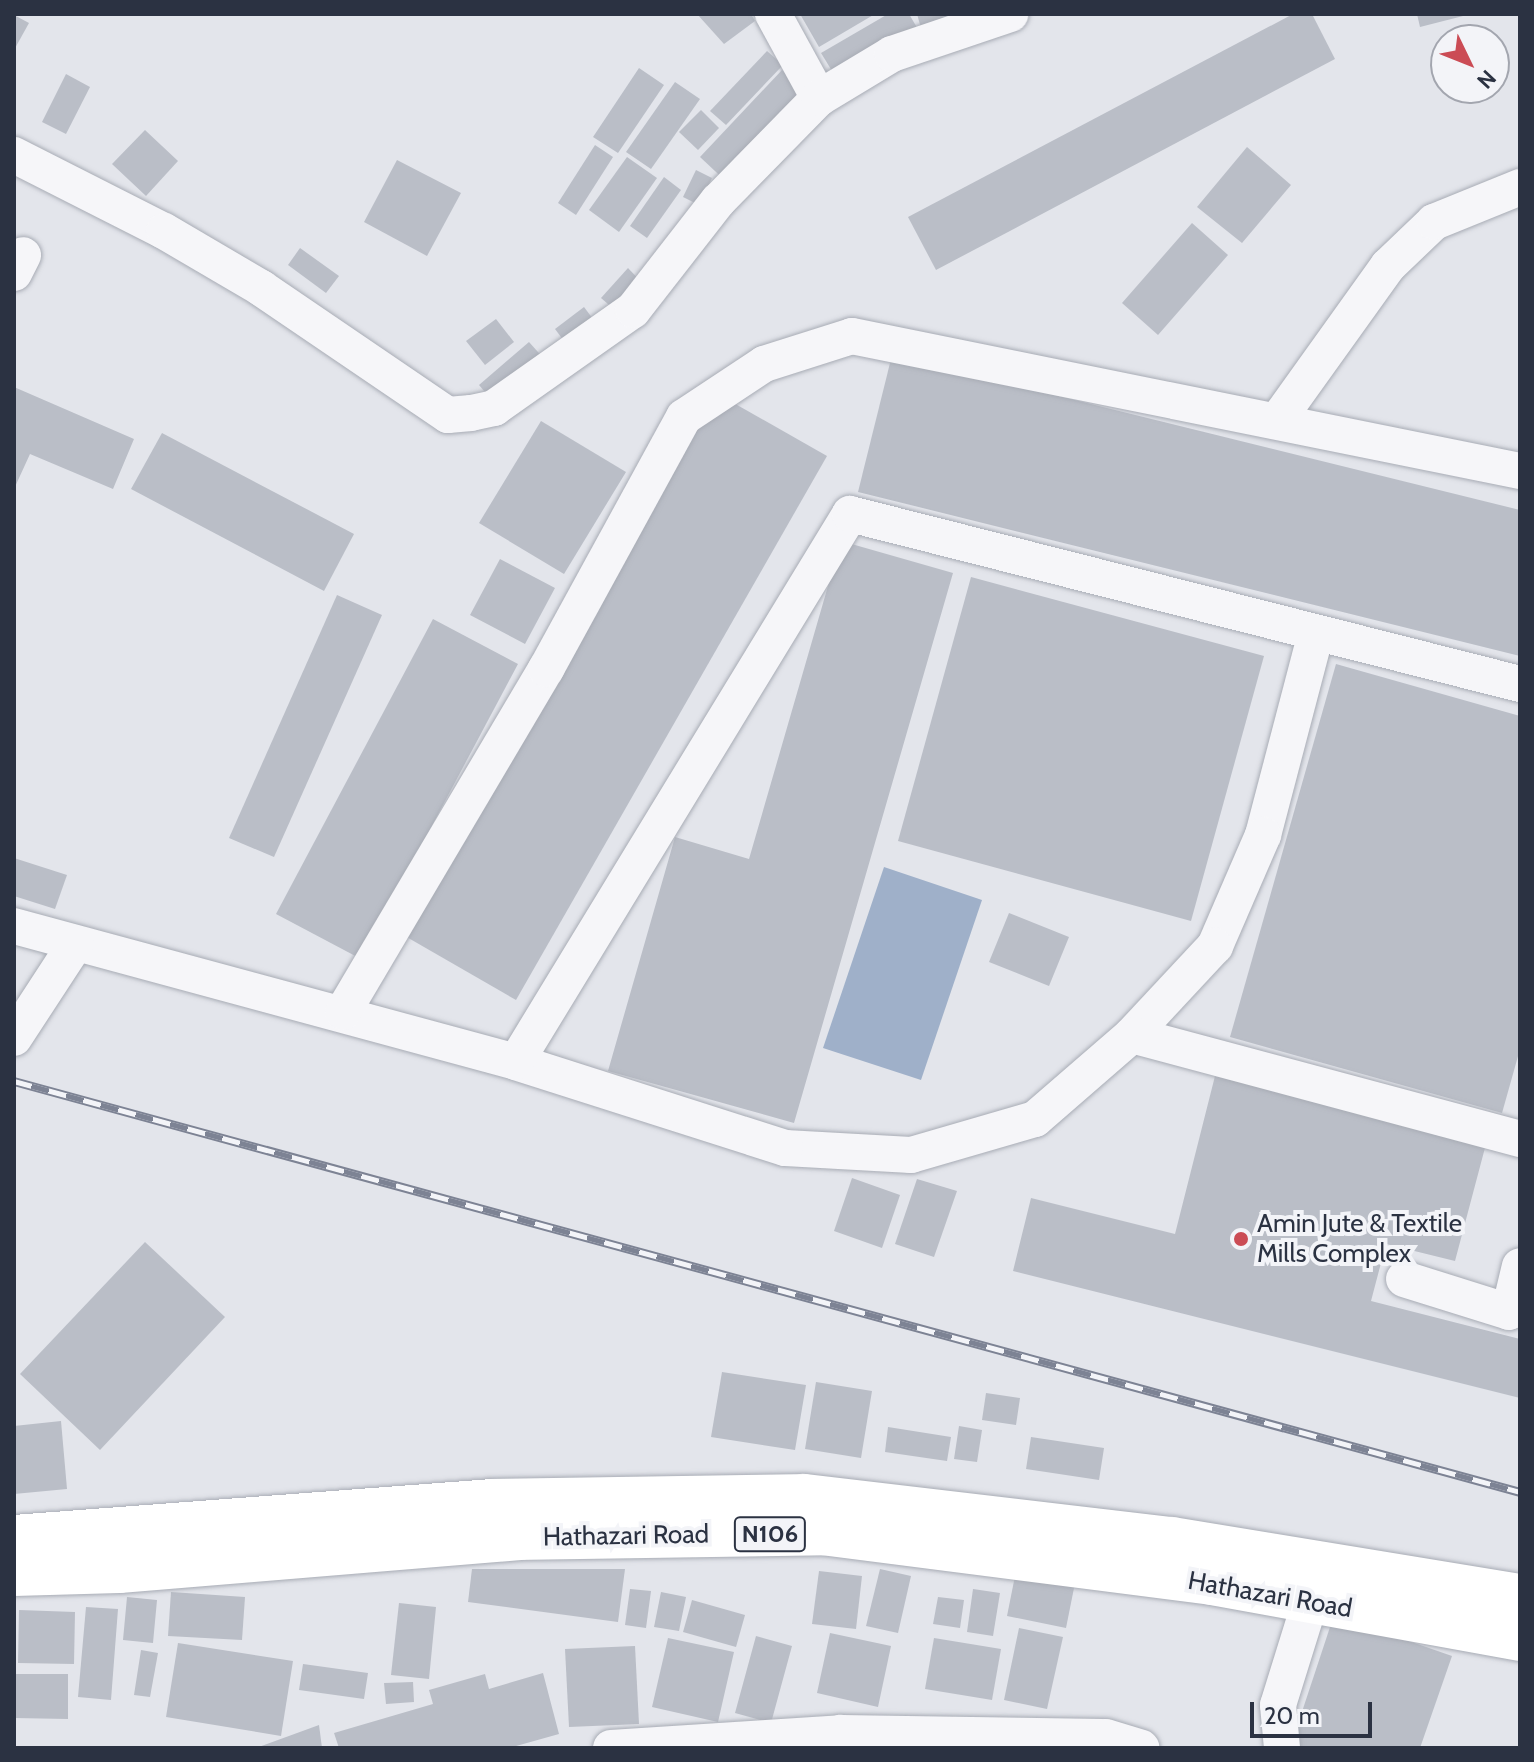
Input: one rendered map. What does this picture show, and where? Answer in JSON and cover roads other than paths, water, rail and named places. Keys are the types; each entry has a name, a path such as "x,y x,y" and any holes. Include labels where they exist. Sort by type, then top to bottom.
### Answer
{"highway":[{"name":"Hathazari Road","path":"14,1537 495,1501 804,1496 1172,1539 1520,1596"},
{"name":"Hathazari Road","path":"14,1574 119,1571 520,1538 822,1533 1212,1583 1520,1639"}],"street":[{"path":"773,14 819,98"},
{"path":"14,155 178,239 261,288 448,415 459,414 494,408 633,310 718,201 819,98 892,54 1010,14"},
{"path":"1277,421 1388,266 1424,230 1434,222 1520,187"},
{"path":"343,1012 546,669 684,417 764,364 852,336 1520,471"},
{"path":"516,1062 850,514 1520,684"},
{"path":"14,926 343,1012 516,1062 785,1148 911,1155 1035,1119 1132,1035 1215,946 1263,835 1316,633"},
{"path":"14,1038 76,943"},
{"path":"1132,1035 1520,1139"},
{"path":"1404,1279 1509,1312 1520,1266"},
{"path":"1282,1748 1278,1705 1310,1602"},
{"path":"611,1748 1106,1737 1141,1748"}],"water":[{"path":"884,867 982,900 921,1080 823,1048"}],"railway":[{"path":"14,1081 1520,1492"}],"place":[{"name":"Amin Jute & Textile Mills Complex","path":"1241,1239"}]}
